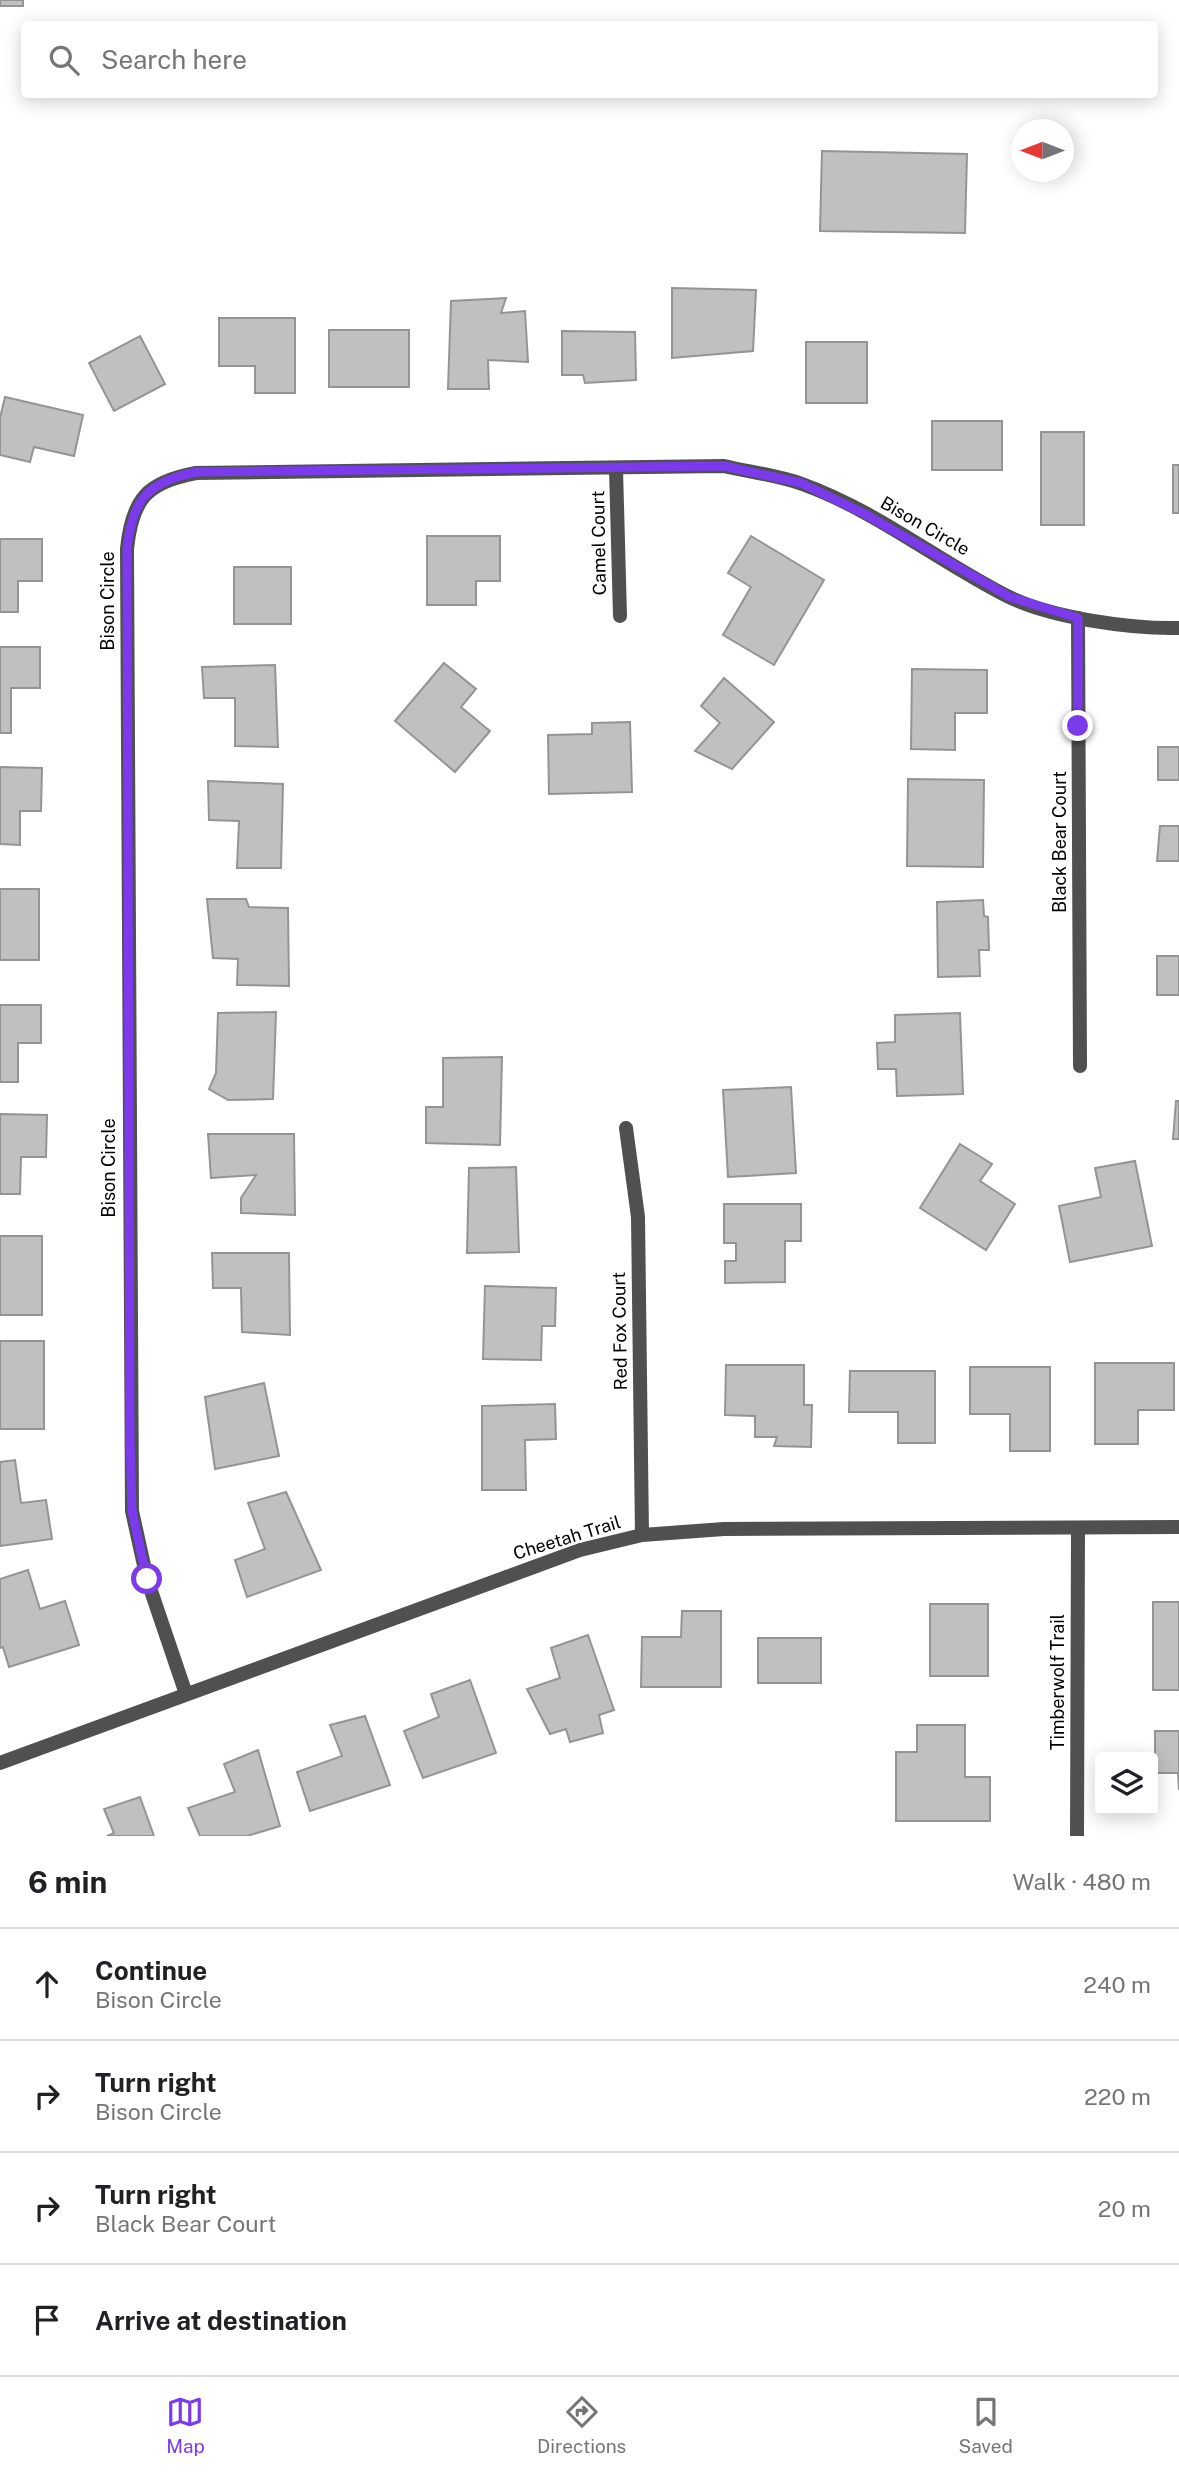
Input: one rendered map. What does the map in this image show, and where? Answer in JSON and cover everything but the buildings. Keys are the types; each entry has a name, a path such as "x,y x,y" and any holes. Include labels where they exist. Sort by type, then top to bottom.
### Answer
{"street":[{"name":"Bison Circle","path":"186,1695 147,1579 132,1511 127,590 130,519 142,499 168,478 196,472 724,466 801,483 863,513 1010,597 1078,618 1155,629 1179,628"},
{"name":"Camel Court","path":"616,469 620,616"},
{"name":"Black Bear Court","path":"1078,618 1080,1066"},
{"name":"Red Fox Court","path":"626,1128 638,1217 642,1535"},
{"name":"Cheetah Trail","path":"0,1763 580,1550 642,1535 724,1529 1179,1527"},
{"name":"Timberwolf Trail","path":"1077,1836 1078,1528"}],"route":[{"path":"147,1579 132,1511 130,1439 127,549 130,519 142,499 168,478 196,472 724,466 801,483 863,513 1010,597 1078,618 1078,726"}]}
